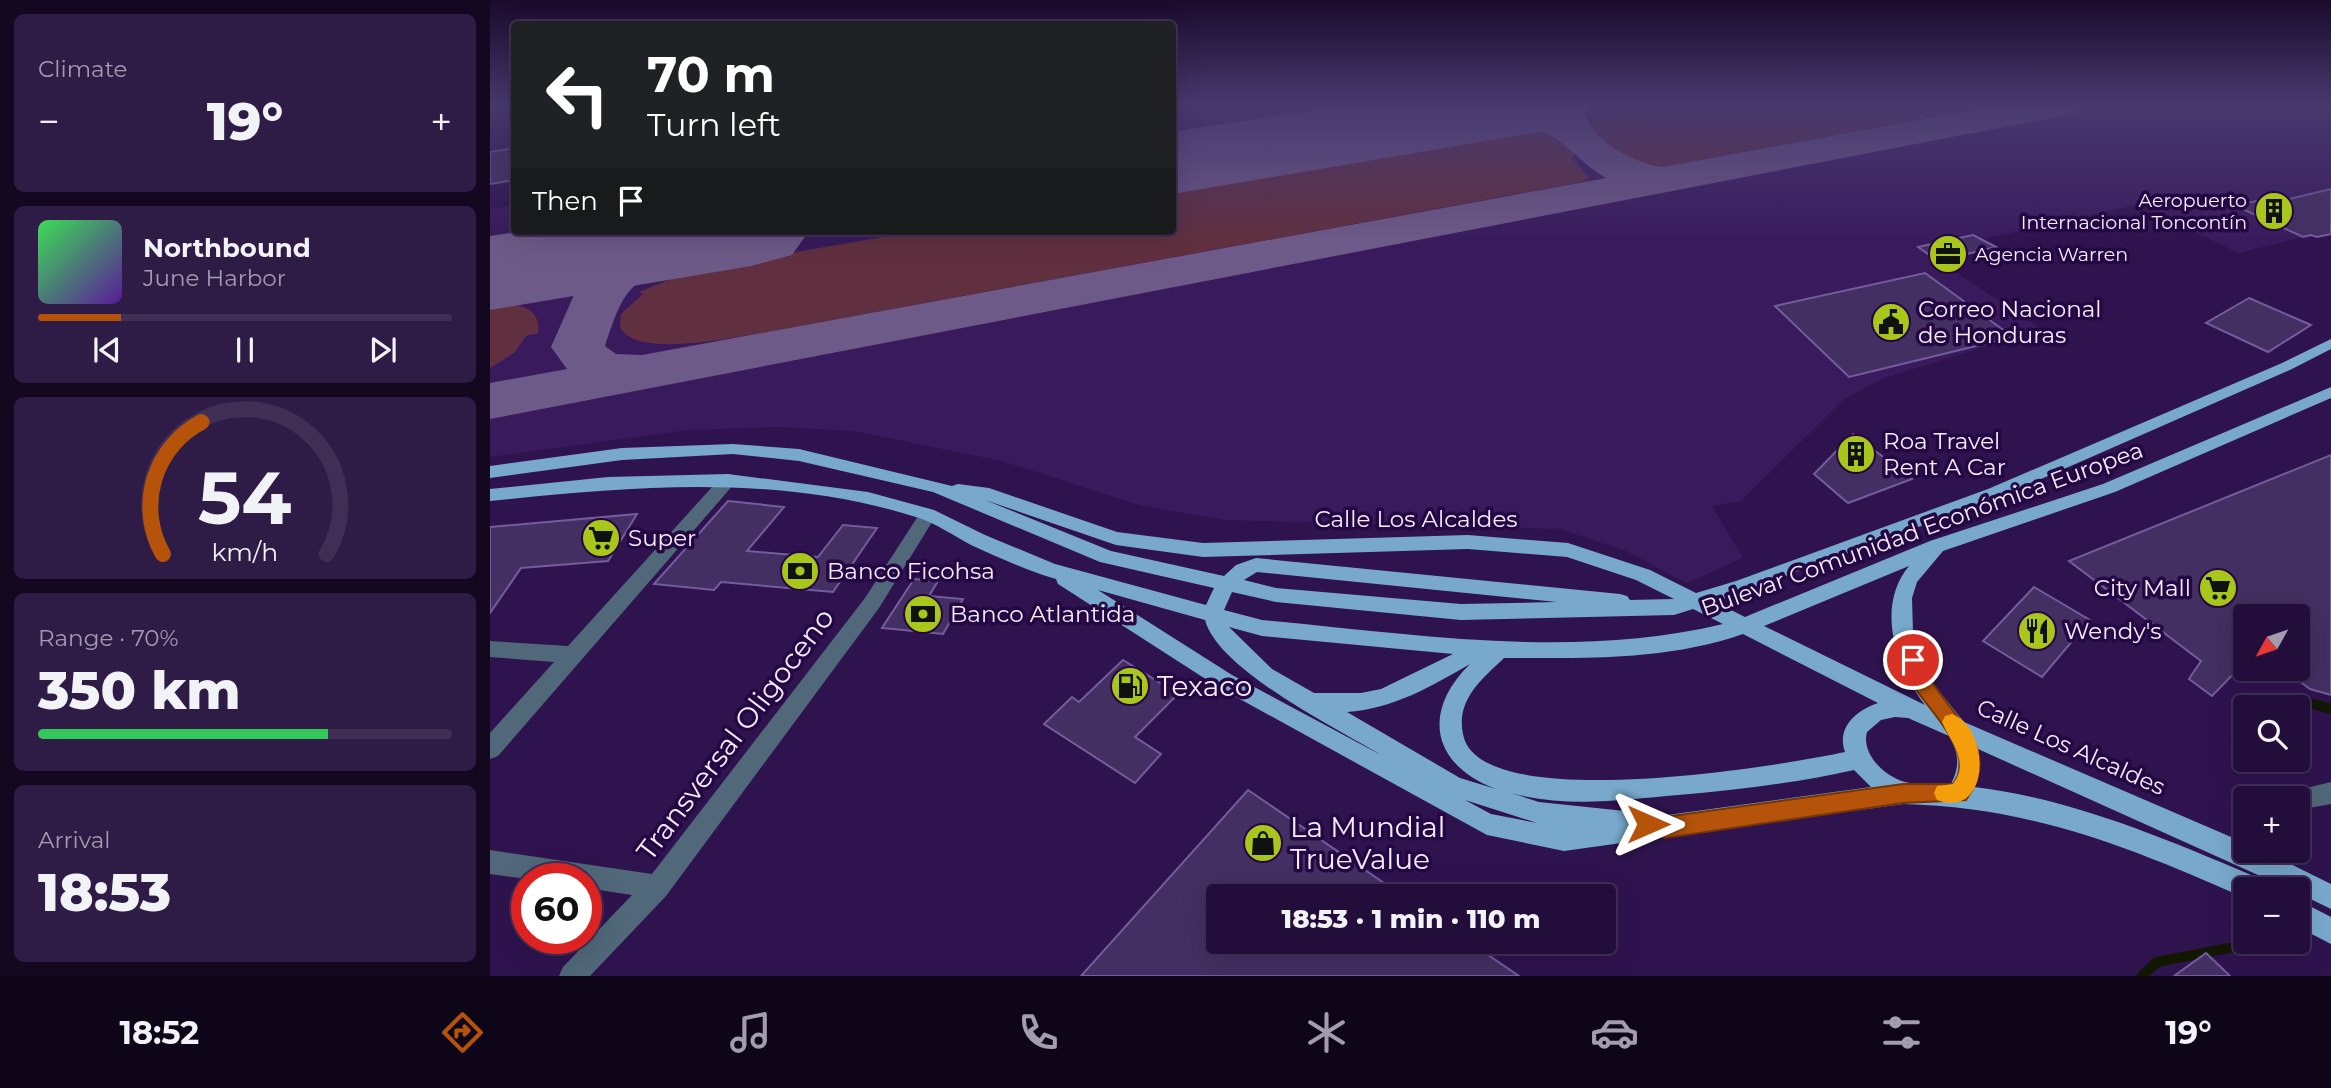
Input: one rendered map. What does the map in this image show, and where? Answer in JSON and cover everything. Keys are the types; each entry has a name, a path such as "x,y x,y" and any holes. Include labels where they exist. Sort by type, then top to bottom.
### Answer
{"main road":[{"name":"Bulevar Comunidad Económica Europea","path":"490,471 622,454 733,449 799,455 937,487 1107,556 1276,595 1461,612 1674,607 1741,587 1994,493 2287,366 2331,343"},
{"name":"Bulevar Comunidad Económica Europea","path":"490,495 608,483 728,480 848,495 928,514 978,540 1050,570 1262,628 1489,649 1620,649 1691,640 1731,631 1937,546 2109,488 2247,432 2331,392"},
{"name":"Calle Los Alcaldes","path":"937,487 989,494 1116,538 1203,550 1468,542 1568,550 1643,575 1913,710 2233,844"},
{"path":"1937,546 1905,586 1901,624 1919,678 1966,745 1971,763 1968,780 1958,793"},
{"path":"1665,828 1539,813 1454,786 1304,699 1249,663 1216,624 1214,610 1223,589 1243,570 1256,565 1496,587 1674,607"},
{"path":"1050,570 1225,681 1488,824 1564,840 1903,793 1958,793 2011,804 2122,836 2233,881"},
{"path":"1489,649 1459,688 1450,721 1452,744 1463,761 1500,779 1543,790 1597,790 1751,778 1818,769 1860,759"},
{"path":"1304,699 1338,706 1369,704 1489,649"},
{"path":"1903,793 1879,779 1860,759 1854,736 1864,717 1885,708 1913,710"},
{"name":"Calle Los Alcaldes","path":"2274,863 2331,897"},
{"path":"2310,920 2331,931"}],"street":[{"path":"490,750 728,480"},
{"name":"Transversal Oligoceno","path":"572,976 657,887 872,603 928,514"},
{"path":"490,649 573,655"},
{"path":"2310,797 2331,793"},
{"path":"490,862 657,887"}],"shaded area":[{"name":"Aeropuerto Internacional Toncontín","path":"1176,151 2331,151 2331,234 2317,237 2311,235 2238,253 2140,204 1983,239 1996,247 1939,261 2042,329 1884,378 1843,400 1741,501 1712,506 1743,558 1687,583 1626,551 1560,529 1225,520 1139,505 1002,461 854,431 778,427 688,430 490,457 490,209 511,206 511,235 1176,235"},
{"path":"1400,151 1571,151 1575,154 1572,158 1589,178 1581,182 734,338 666,344 630,337 620,327 621,314 643,294 639,292 697,269 895,235 1176,235 1176,188"},
{"path":"1615,151 1751,151 1659,168 1627,162"},
{"path":"490,303 524,307 535,316 538,333 526,336 515,352 490,368"}],"building":[{"path":"511,151 511,180 490,184 490,152"},
{"name":"Aeropuerto Internacional Toncontín","path":"2331,189 2331,234 2317,237 2303,237 2234,205 2269,199 2277,202"},
{"name":"Agencia Warren","path":"1973,235 1996,247 1938,261 1918,247"},
{"name":"Correo Nacional de Honduras","path":"1925,273 2013,337 1849,377 1775,306"},
{"path":"2249,298 2311,325 2268,352 2206,323"},
{"name":"Roa Travel Rent A Car","path":"1853,434 1912,479 1848,503 1814,474"},
{"name":"City Mall","path":"2331,455 2331,695 2310,689 2299,681 2310,681 2310,604 2233,604 2233,674 2212,696 2189,679 2201,661 2069,561"},
{"path":"728,501 784,507 747,551 818,557 843,525 877,528 833,592 721,582 714,590 654,584"},
{"path":"637,514 608,561 521,568 490,613 490,527"},
{"name":"Banco Atlantida","path":"914,579 938,581 929,596 963,599 943,634 882,628"},
{"name":"Wendy's","path":"2034,587 2090,620 2042,677 1983,641"},
{"path":"1123,660 1178,694 1135,737 1161,754 1135,783 1044,724 1072,697 1079,702"},
{"name":"La Mundial TrueValue","path":"1248,790 1385,884 1206,884 1206,954 1487,954 1519,976 1081,976"},
{"path":"2206,953 2230,976 2174,976"}],"waterway":[{"path":"2310,703 2331,709"},
{"path":"2142,976 2157,962 2233,947"}],"taxiway":[{"path":"1594,151 1610,164 1636,176 1663,180"},
{"path":"1663,180 1819,151"},
{"path":"490,401 1663,180"},
{"path":"643,372 606,369 590,362 584,355 578,347 592,308 605,285 626,268 691,241"},
{"path":"518,268 552,268 576,272 593,284 598,294"}],"runway":[{"path":"1176,162 1250,151"},
{"path":"490,273 726,235"}],"slow traffic":[{"path":"1944,793 1958,793 1968,780 1971,763 1966,745 1952,722"}],"place":[{"name":"Aeropuerto Internacional Toncontín","path":"2274,211"},
{"name":"Agencia Warren","path":"1948,254"},
{"name":"Correo Nacional de Honduras","path":"1891,322"},
{"name":"Roa Travel Rent A Car","path":"1856,454"},
{"name":"Super","path":"601,538"},
{"name":"Banco Ficohsa","path":"800,571"},
{"name":"City Mall","path":"2218,588"},
{"name":"Banco Atlantida","path":"923,614"},
{"name":"Wendy's","path":"2037,631"},
{"name":"Texaco","path":"1130,686"},
{"name":"La Mundial TrueValue","path":"1263,843"}],"route":[{"path":"1648,824 1665,828 1903,793 1958,793 1968,780 1971,763 1966,745 1919,678 1913,660"}]}
